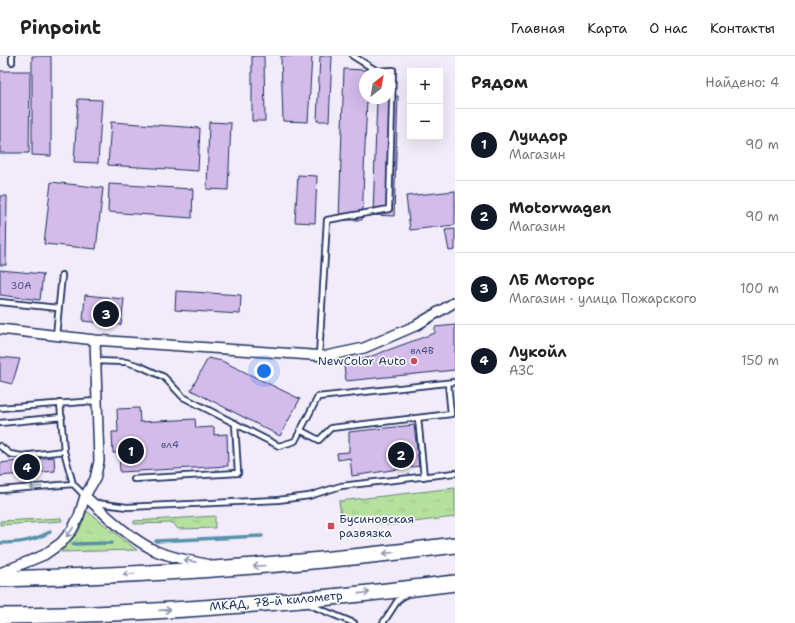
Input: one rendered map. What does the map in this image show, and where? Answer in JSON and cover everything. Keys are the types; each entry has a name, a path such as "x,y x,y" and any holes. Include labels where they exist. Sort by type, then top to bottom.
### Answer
{"highway":[{"path":"0,579 98,576 229,568 346,558 455,545"},
{"name":"МКАД, 78-й километр","path":"0,616 90,615 300,600 455,583"}],"street":[{"path":"0,329 95,340 326,356 364,348 415,326 455,302"},
{"path":"0,573 44,555 61,543 72,530 79,516 85,496 95,479 99,461 95,340"},
{"path":"85,496 129,535 156,551 180,559 229,568"}],"lane":[{"path":"12,56 12,62"},
{"path":"319,356 327,220 389,209 393,70 377,71 353,56"},
{"path":"56,336 62,275"},
{"path":"0,302 58,308"},
{"path":"95,361 126,362 140,366 164,378 183,397 279,446 295,441 318,397 455,382"},
{"path":"300,430 319,440 331,428 452,414 448,383"},
{"path":"0,408 96,401"},
{"path":"60,404 64,451 73,484 85,496"},
{"path":"0,424 62,417"},
{"path":"418,418 424,477"},
{"path":"134,479 238,473 235,423"},
{"path":"0,446 10,454 22,456 64,451"},
{"path":"92,503 127,507 278,500 309,496 341,486 455,473"},
{"path":"0,490 73,484"},
{"path":"383,623 398,600 416,588"},
{"path":"300,600 354,623"}],"green space":[{"path":"455,488 455,517 389,525 341,516 339,501"},
{"path":"87,511 137,550 61,552 79,531"},
{"path":"215,516 215,528 178,529 173,523 134,524 134,521"},
{"path":"61,518 62,521 0,525 0,521"}],"building":[{"path":"32,56 51,56 51,156 32,155"},
{"path":"252,56 264,56 265,121 252,121"},
{"path":"281,56 312,56 308,122 283,121"},
{"path":"320,56 332,56 329,121 317,121"},
{"path":"344,69 359,70 359,104 367,104 362,220 339,220"},
{"path":"0,71 30,71 29,153 0,153"},
{"path":"395,96 398,96 394,216 373,215 377,104 395,104"},
{"path":"78,99 102,100 98,163 74,162"},
{"path":"111,122 200,128 198,171 108,165"},
{"path":"209,122 231,123 228,190 207,189"},
{"path":"298,175 317,176 315,223 295,222"},
{"path":"51,182 103,188 96,249 44,244"},
{"path":"109,184 193,189 192,218 108,212"},
{"path":"455,191 455,225 410,230 406,196"},
{"path":"0,196 7,196 6,265 0,265"},
{"path":"455,229 455,250 449,251 445,230"},
{"path":"0,270 43,274 40,300 0,295"},
{"path":"176,291 241,295 240,314 175,310"},
{"path":"85,295 124,299 121,325 83,321"},
{"path":"455,325 455,370 346,381 344,366 435,333 435,327"},
{"path":"0,357 20,359 12,384 0,381"},
{"path":"208,358 222,361 300,399 280,436 191,390"},
{"path":"139,408 140,422 195,419 196,428 214,427 214,435 227,434 228,466 120,472 119,453 113,453 112,432 118,432 117,409"},
{"path":"414,425 419,466 352,476 350,458 338,460 337,453 349,452 349,432"},
{"path":"54,457 55,471 0,476 0,463"}],"waterway":[{"path":"0,543 26,541 38,538 50,532"},
{"path":"156,541 262,536"},
{"path":"73,544 112,543"}],"place":[{"name":"ЛБ Моторс","path":"106,314"},
{"name":"NewColor Auto","path":"414,361"},
{"name":"Луидор","path":"131,451"},
{"name":"Motorwagen","path":"401,455"},
{"name":"Лукойл","path":"27,467"},
{"name":"Бусиновская развязка","path":"331,526"}]}
